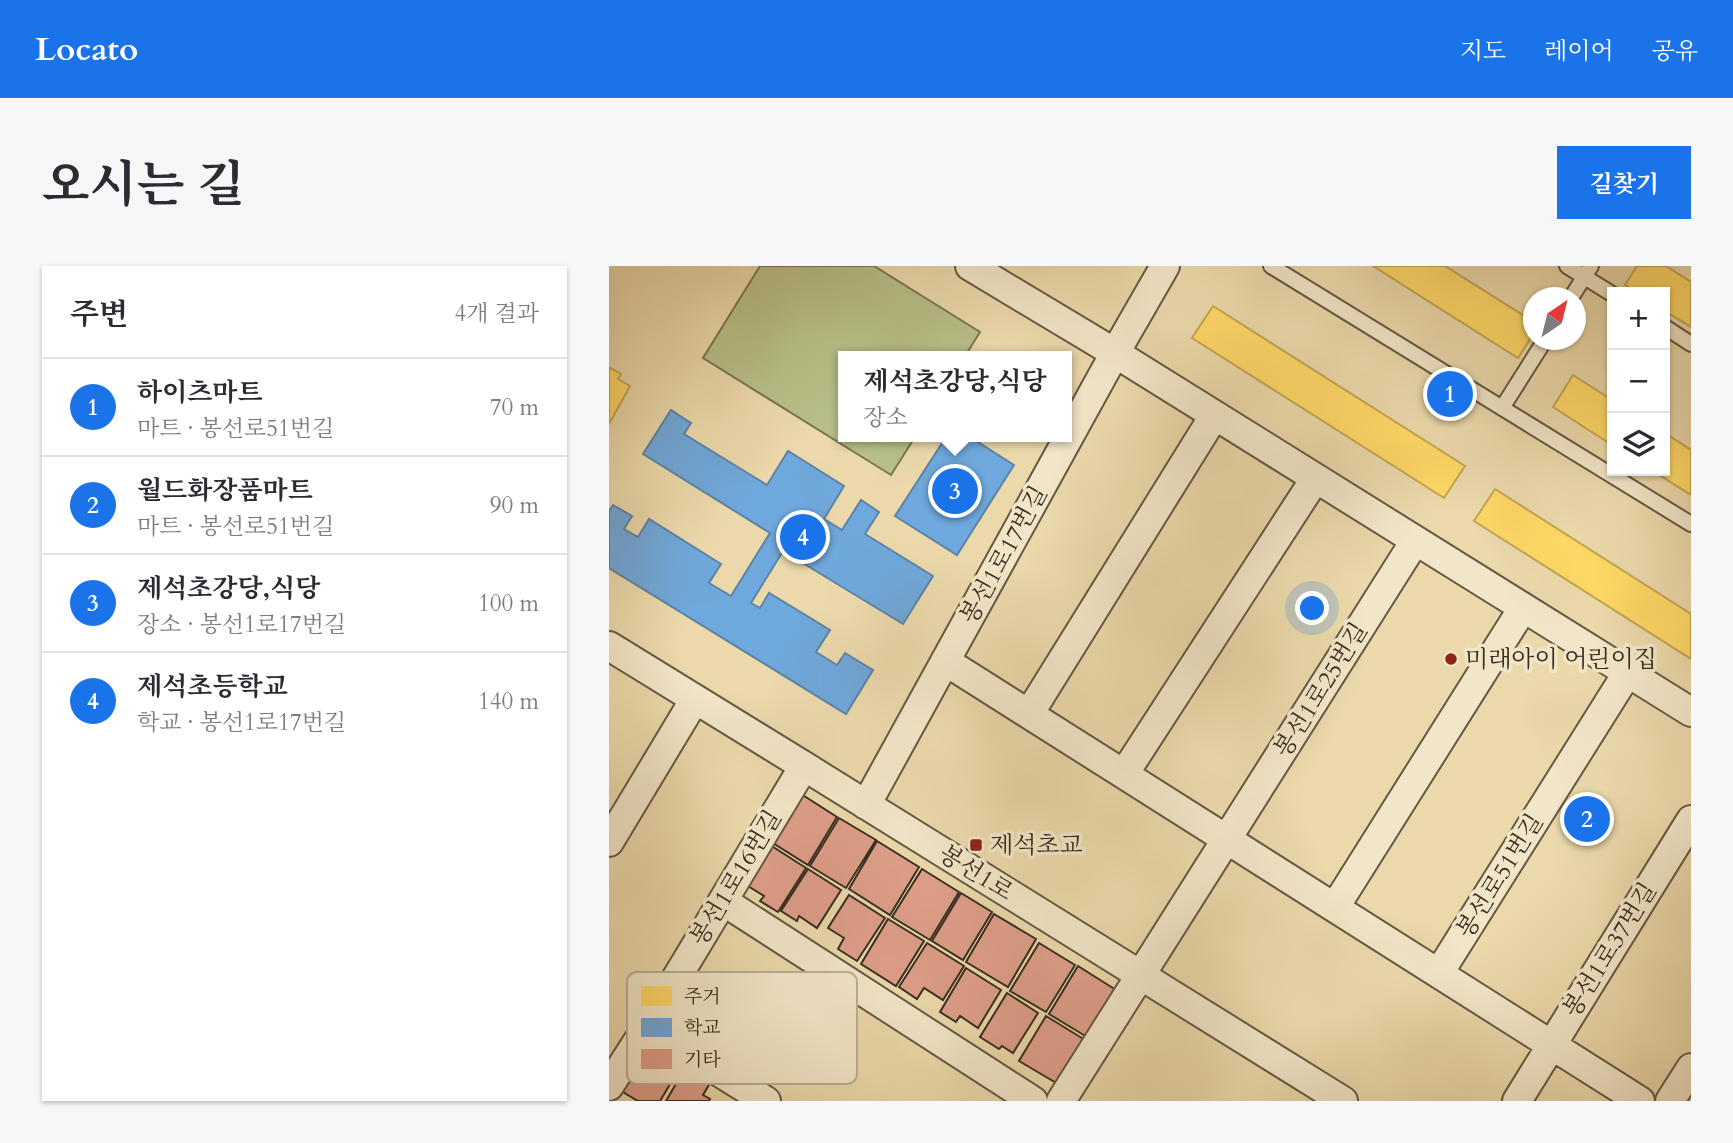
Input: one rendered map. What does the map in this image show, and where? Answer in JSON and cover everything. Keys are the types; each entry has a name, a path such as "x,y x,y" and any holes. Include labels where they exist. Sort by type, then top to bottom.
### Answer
{"street":[{"path":"970,266 1115,353 1691,712"},
{"name":"봉선1로17번길","path":"1072,431 1165,266"},
{"path":"1029,714 1214,416"},
{"name":"봉선1로17번길","path":"866,805 1066,442"},
{"path":"1117,769 1315,479"},
{"name":"봉선1로25번길","path":"1061,1101 1415,541"},
{"path":"945,661 1335,907 1523,608"},
{"name":"봉선1로","path":"609,646 1343,1101"},
{"name":"봉선로51번길","path":"1439,973 1628,672"},
{"path":"609,842 695,699"},
{"name":"봉선1로16번길","path":"680,972 804,766"},
{"name":"봉선1로37번길","path":"1517,1101 1691,820"},
{"path":"723,901 833,972"},
{"name":"봉선1로37번길","path":"1335,907 1640,1101"},
{"path":"857,987 1033,1101"},
{"name":"봉선1로16번길","path":"609,1086 627,1058"},
{"path":"1670,1101 1691,1068"},
{"path":"739,1084 766,1101"}],"lane":[{"path":"1271,266 1691,524"},
{"path":"1567,266 1587,271 1607,290"},
{"path":"1578,287 1587,271"},
{"path":"1670,330 1691,344"},
{"path":"1502,408 1539,350"}],"green space":[{"path":"760,266 874,266 980,332 968,351 838,351 838,442 912,442 891,475 703,358"}],"building: 주거":[{"path":"1373,266 1445,266 1523,315 1523,350 1518,358"},
{"path":"1637,266 1666,266 1691,282 1691,327 1670,314 1670,287 1625,285"},
{"path":"1213,306 1465,466 1444,498 1192,338"},
{"path":"609,367 621,374 618,379 630,386 609,424"},
{"path":"1573,375 1607,397 1607,442 1553,407"},
{"path":"1670,436 1691,450 1691,495 1661,476 1670,476"},
{"path":"1495,489 1691,614 1691,659 1474,521"}],"building: 학교":[{"path":"671,410 691,423 684,434 767,485 788,451 844,486 824,519 842,530 861,500 879,512 865,534 933,576 903,624 783,551 751,603 760,608 769,593 830,630 816,652 837,665 845,653 873,670 846,714 609,568 609,511 613,505 632,516 624,529 638,537 649,519 721,564 709,583 731,596 770,533 643,454"},
{"path":"943,442 978,442 1014,465 957,555 895,516"}],"building: 기타":[{"path":"798,792 837,817 808,865 768,840"},
{"path":"839,818 876,840 846,888 810,866"},
{"path":"877,841 919,867 890,915 849,889"},
{"path":"767,843 806,868 778,912 760,901 764,896 743,883"},
{"path":"808,869 841,890 817,928 799,916 797,921 781,911"},
{"path":"922,869 959,892 930,940 892,917"},
{"path":"961,893 992,912 963,960 932,941"},
{"path":"849,895 885,918 857,961 838,949 844,938 828,928"},
{"path":"994,914 1036,939 1008,987 966,962"},
{"path":"888,919 924,941 896,986 861,964"},
{"path":"927,943 964,966 943,1000 924,988 917,999 899,987"},
{"path":"1039,943 1075,965 1046,1012 1010,991"},
{"path":"1078,966 1116,990 1087,1037 1049,1014"},
{"path":"966,968 1001,990 978,1028 960,1016 956,1022 940,1012"},
{"path":"1007,993 1038,1013 1013,1053 1002,1046 999,1049 980,1037"},
{"path":"1046,1016 1085,1040 1058,1084 1019,1061"},
{"path":"627,1070 627,1084 670,1084 660,1101 638,1101 616,1088"},
{"path":"676,1084 709,1084 703,1095 710,1099 709,1101 666,1101"}],"place":[{"name":"하이츠마트","path":"1450,394"},
{"name":"제석초강당,식당","path":"955,491"},
{"name":"제석초등학교","path":"803,537"},
{"name":"미래아이 어린이집","path":"1451,659"},
{"name":"월드화장품마트","path":"1587,819"},
{"name":"제석초교","path":"976,845"}]}
